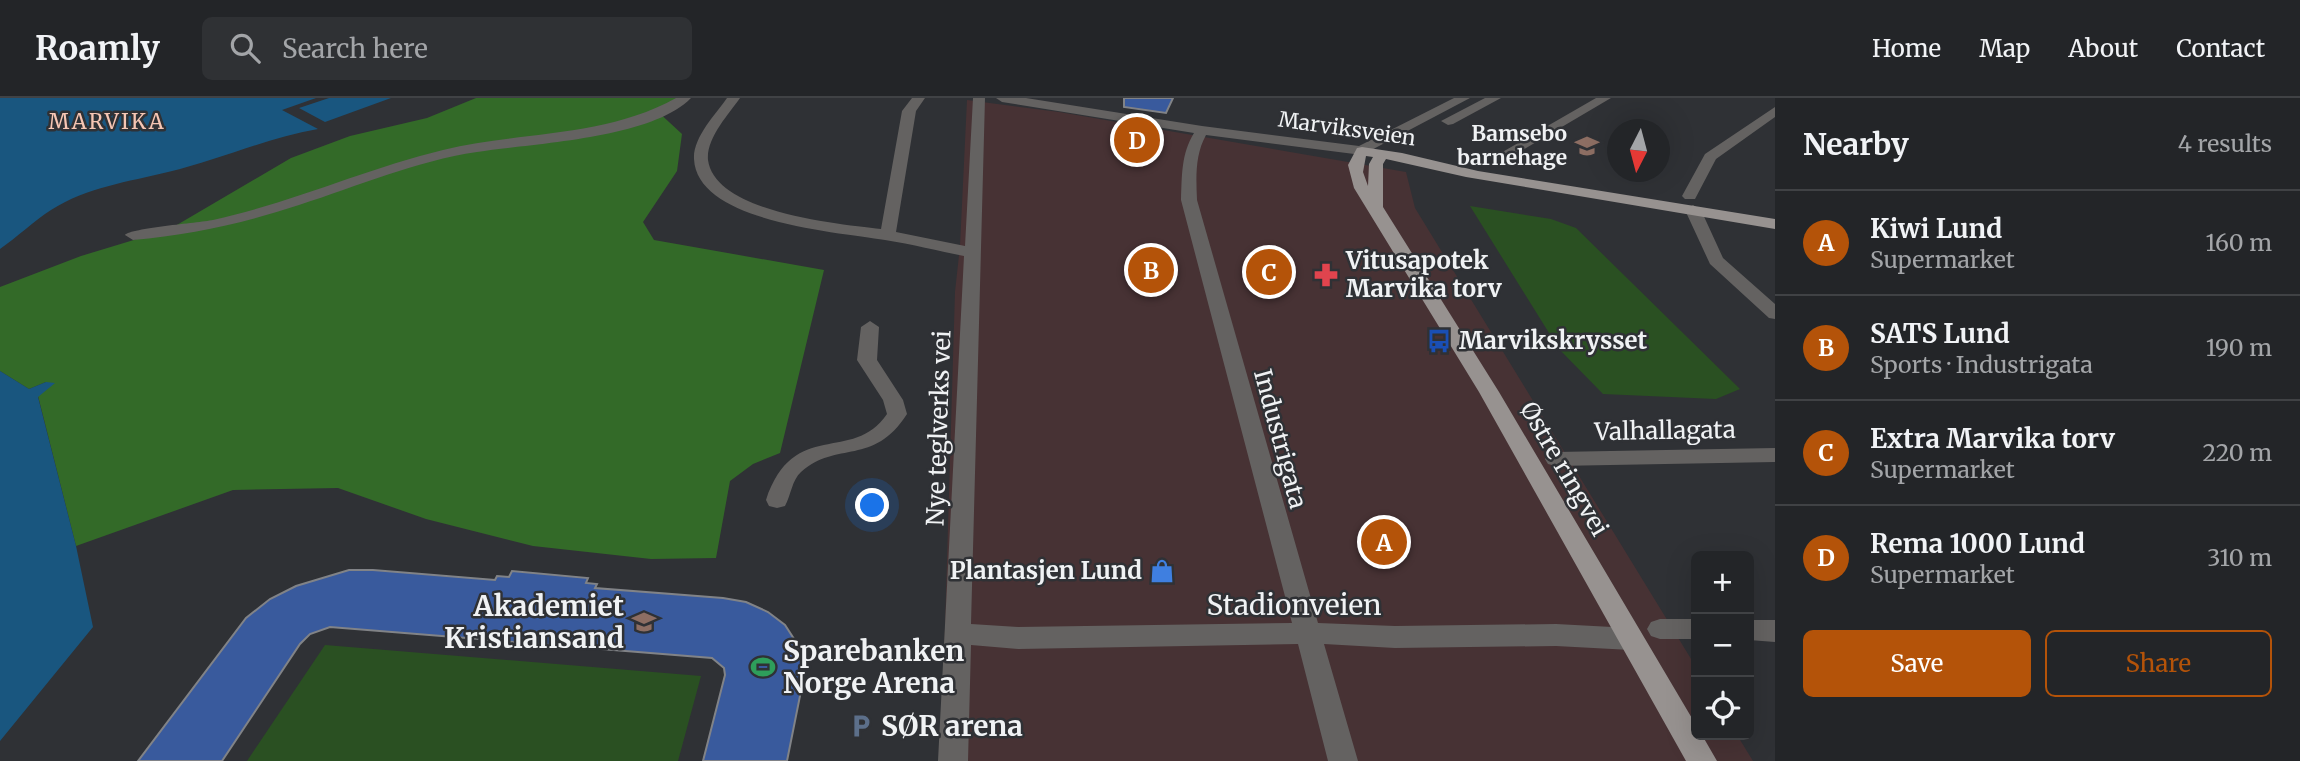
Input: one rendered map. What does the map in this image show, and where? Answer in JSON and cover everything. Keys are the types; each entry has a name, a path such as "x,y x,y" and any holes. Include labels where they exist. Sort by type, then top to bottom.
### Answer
{"main road":[{"name":"Marviksveien","path":"1359,154 1478,174 1692,203 1775,224"},
{"name":"Østre ringvei","path":"1359,154 1358,183 1489,392 1702,761"},
{"path":"1375,207 1380,157"}],"street":[{"path":"133,235 205,227 468,149 628,125 658,114 685,98"},
{"path":"734,98 711,132 702,151 703,172 732,199 779,217 974,253"},
{"path":"886,235 890,227 909,111 919,98"},
{"name":"Nye teglverks vei","path":"953,761 979,98"},
{"name":"Marviksveien","path":"1002,98 1359,154"},
{"path":"1359,154 1376,141 1464,98"},
{"path":"1380,157 1395,141 1427,132 1494,98"},
{"path":"1499,158 1605,98"},
{"path":"1775,111 1710,158 1692,203 1716,260 1775,314"},
{"name":"Industrigata","path":"1202,130 1194,144 1189,165 1189,200 1343,761"},
{"path":"777,500 784,478 794,466 810,457 878,436 893,425 897,414 893,400 867,360 870,327"},
{"name":"Valhallagata","path":"1556,459 1775,456"},
{"path":"1660,629 1691,629"},
{"path":"1754,630 1775,631"},
{"name":"Stadionveien","path":"957,634 1018,638 1307,634 1395,637 1556,635 1631,639"}],"shaded area":[{"path":"967,100 1059,112 1406,172 1415,208 1691,659 1691,740 1740,740 1753,761 941,761 955,292 960,246"}],"green space":[{"path":"476,98 677,98 656,110 682,134 677,171 643,222 654,240 824,270 780,453 753,464 730,481 716,558 651,559 533,546 426,519 338,488 233,490 76,546 38,396 46,382 29,389 0,371 0,287 81,256 170,229 291,158 350,136 427,118"},
{"path":"1470,206 1551,219 1576,228 1740,389 1716,399 1603,394 1559,349"},
{"path":"325,645 701,676 678,761 247,761"}],"water":[{"path":"0,98 316,98 282,110 318,129 79,196 51,210 0,249"},
{"path":"329,98 391,98 325,122 299,108"},
{"path":"0,371 29,389 46,382 55,383 38,397 76,546 93,627 0,741"}],"building":[{"path":"1124,98 1173,98 1166,113 1124,107"},
{"name":"Sparebanken Norge Arena","path":"349,570 495,580 497,576 509,577 512,571 588,578 586,583 597,584 595,588 746,602 768,612 785,625 796,642 803,664 802,686 787,761 703,761 725,675 724,668 712,658 330,627 310,634 300,644 222,761 138,761 246,618 270,599 296,586"}],"place":[{"name":"Rema 1000 Lund","path":"1137,140"},
{"name":"Bamsebo barnehage","path":"1587,146"},
{"name":"SATS Lund","path":"1151,270"},
{"name":"Extra Marvika torv","path":"1269,272"},
{"name":"Vitusapotek Marvika torv","path":"1326,275"},
{"name":"Marvikskrysset","path":"1439,341"},
{"name":"Kiwi Lund","path":"1384,542"},
{"name":"Plantasjen Lund","path":"1162,571"},
{"name":"Akademiet Kristiansand","path":"644,622"},
{"name":"Sparebanken Norge Arena","path":"763,667"},
{"name":"SØR arena","path":"861,726"}],"district":[{"name":"MARVIKA","path":"107,122"}]}
